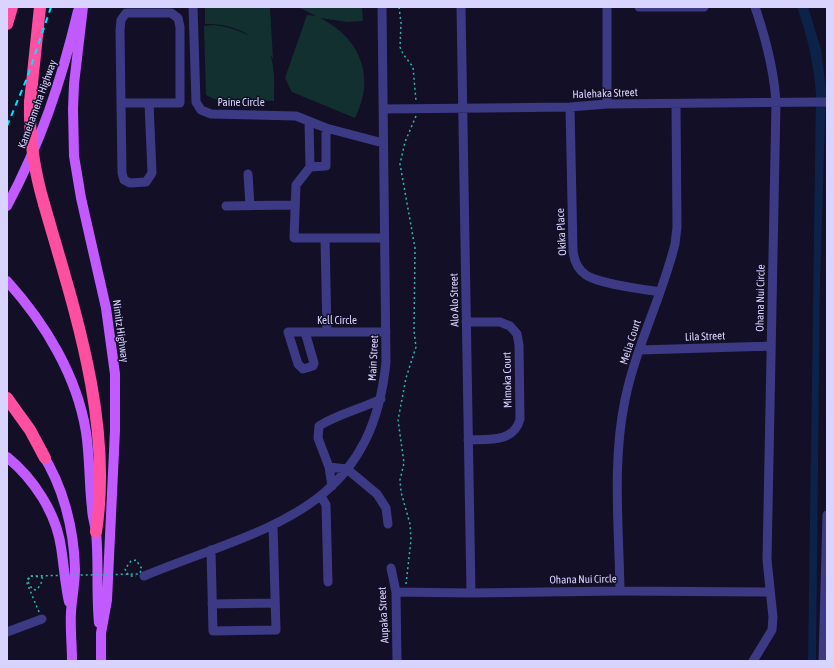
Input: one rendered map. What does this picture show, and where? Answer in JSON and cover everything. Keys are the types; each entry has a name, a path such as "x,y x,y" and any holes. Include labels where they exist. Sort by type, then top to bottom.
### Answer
{"highway":[{"path":"7,18 11,7"},
{"path":"7,24 11,7"},
{"path":"40,7 30,102 29,125 33,164 81,336 92,386 98,443 100,496 96,532"},
{"path":"7,398 30,430 45,458"}],"main road":[{"name":"Kamehameha Highway","path":"7,206 20,181 55,96 65,65 78,7"},
{"name":"Nimitz Highway","path":"84,7 73,103 74,156 81,198 106,308 115,374 115,430 107,600 101,633 101,661"},
{"path":"7,281 37,317 50,338 73,386 86,431 92,508 96,532 97,601 101,633"},
{"path":"7,408 45,458 63,500 70,524 75,568 71,612 72,661"},
{"path":"7,457 26,475 38,490 51,514 61,546 64,579 71,612"}],"street":[{"name":"Main Street","path":"144,576 291,517 321,496 332,486 347,469 366,441 381,399 386,362 382,7"},
{"name":"Alo Alo Street","path":"461,7 471,593"},
{"path":"607,104 608,7"},
{"path":"639,7 704,7"},
{"name":"Ohana Nui Circle","path":"755,7 771,56 776,103 767,560 773,617 772,630 755,659"},
{"path":"121,103 148,103 180,103 179,24 178,18 171,10 126,12 121,20 121,103 122,173 124,180 130,183 146,182 152,174 148,103"},
{"path":"179,24 193,10"},
{"name":"Paine Circle","path":"193,10 196,102 201,110 211,114 296,116 326,128 383,143"},
{"name":"Halehaka Street","path":"383,109 607,104 827,102"},
{"name":"Melia Court","path":"620,591 619,433 625,398 671,261 677,227 676,104"},
{"name":"Okika Place","path":"570,106 573,251 576,264 582,272 594,280 660,292"},
{"path":"309,121 310,166 296,185 294,238 384,238"},
{"path":"310,166 326,166 326,128"},
{"path":"248,174 250,206"},
{"path":"226,206 295,205"},
{"path":"325,238 327,332"},
{"name":"Mimoka Court","path":"466,322 496,321 507,324 515,331 519,345 520,419 518,425 511,433 502,438 468,440"},
{"name":"Kell Circle","path":"305,332 314,364 313,366 303,369 298,364 288,332 305,332 327,332 386,332"},
{"name":"Lila Street","path":"640,350 771,346"},
{"path":"332,486 329,466 318,438 319,426 329,420 364,408 381,399"},
{"path":"364,408 375,419"},
{"path":"329,466 347,469 383,500 387,512 388,524"},
{"path":"321,496 326,505 328,582"},
{"path":"824,661 827,515"},
{"path":"210,550 213,631 276,630 273,525"},
{"name":"Aupaka Street","path":"391,568 396,592 397,661"},
{"name":"Ohana Nui Circle","path":"396,592 770,592"},
{"path":"212,604 275,603"},
{"path":"7,632 42,619"}],"path":[{"path":"399,7 401,18 400,47 402,54 412,67 418,112 405,142 400,164 415,248 414,331 416,347 406,378 398,420 404,463 400,480 401,492 410,524 411,540 406,586"},
{"path":"42,619 27,583 30,576 42,577 42,581 36,590 32,589 27,580 30,576 139,574 142,569 136,560 131,561 126,569 127,573 130,576 144,576"}],"green space":[{"path":"205,7 270,7 273,59 259,43 244,32 235,28 216,24 205,24"},
{"path":"298,7 362,7 363,21 348,22 320,18 334,26 345,36 354,47 360,60 364,73 364,87 361,102 355,118 292,92 285,78 307,15 316,16"},
{"path":"214,25 240,31 257,40 264,46 269,53 273,66 274,101 214,99 206,95 204,26"}],"water":[{"path":"797,7 808,7 821,49 826,90 820,282 816,661 808,661 816,94 810,50"}],"railway":[{"path":"7,126 27,78 51,7"}]}
